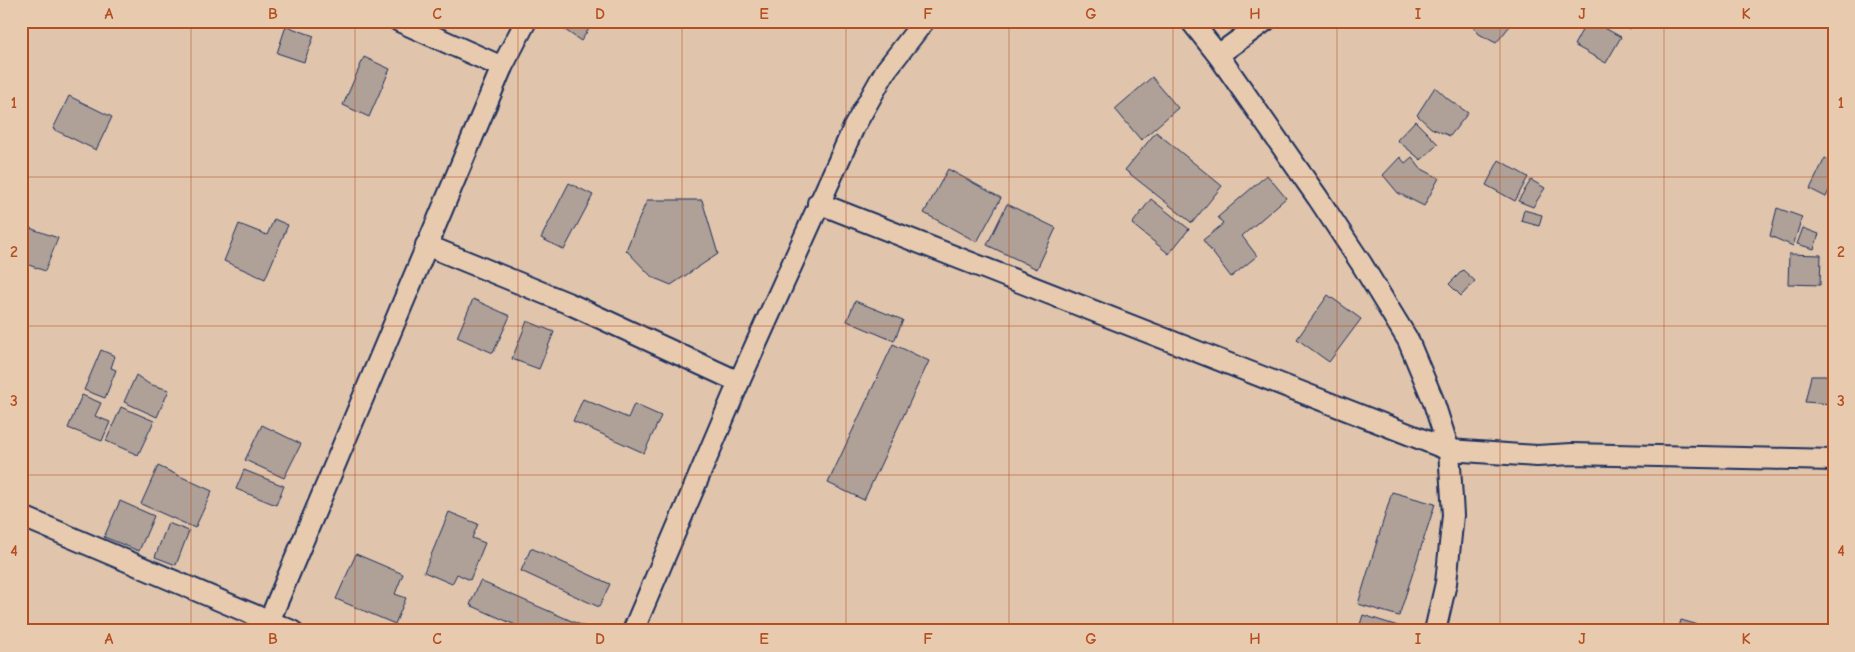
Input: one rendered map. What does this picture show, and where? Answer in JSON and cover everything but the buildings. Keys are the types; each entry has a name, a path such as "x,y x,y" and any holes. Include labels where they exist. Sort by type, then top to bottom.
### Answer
{"street":[{"path":"399,21 502,67"},
{"path":"267,626 502,67 526,21"},
{"path":"633,631 739,382 818,203 854,127 886,70 924,21"},
{"path":"1191,21 1218,55 1361,263 1408,340 1433,400 1450,450 1453,515 1446,583 1435,631"},
{"path":"1218,55 1264,21"},
{"path":"818,203 1450,450 1537,456 1572,454 1834,460"},
{"path":"426,245 570,304 739,382"},
{"path":"21,516 267,626 292,631"}]}
